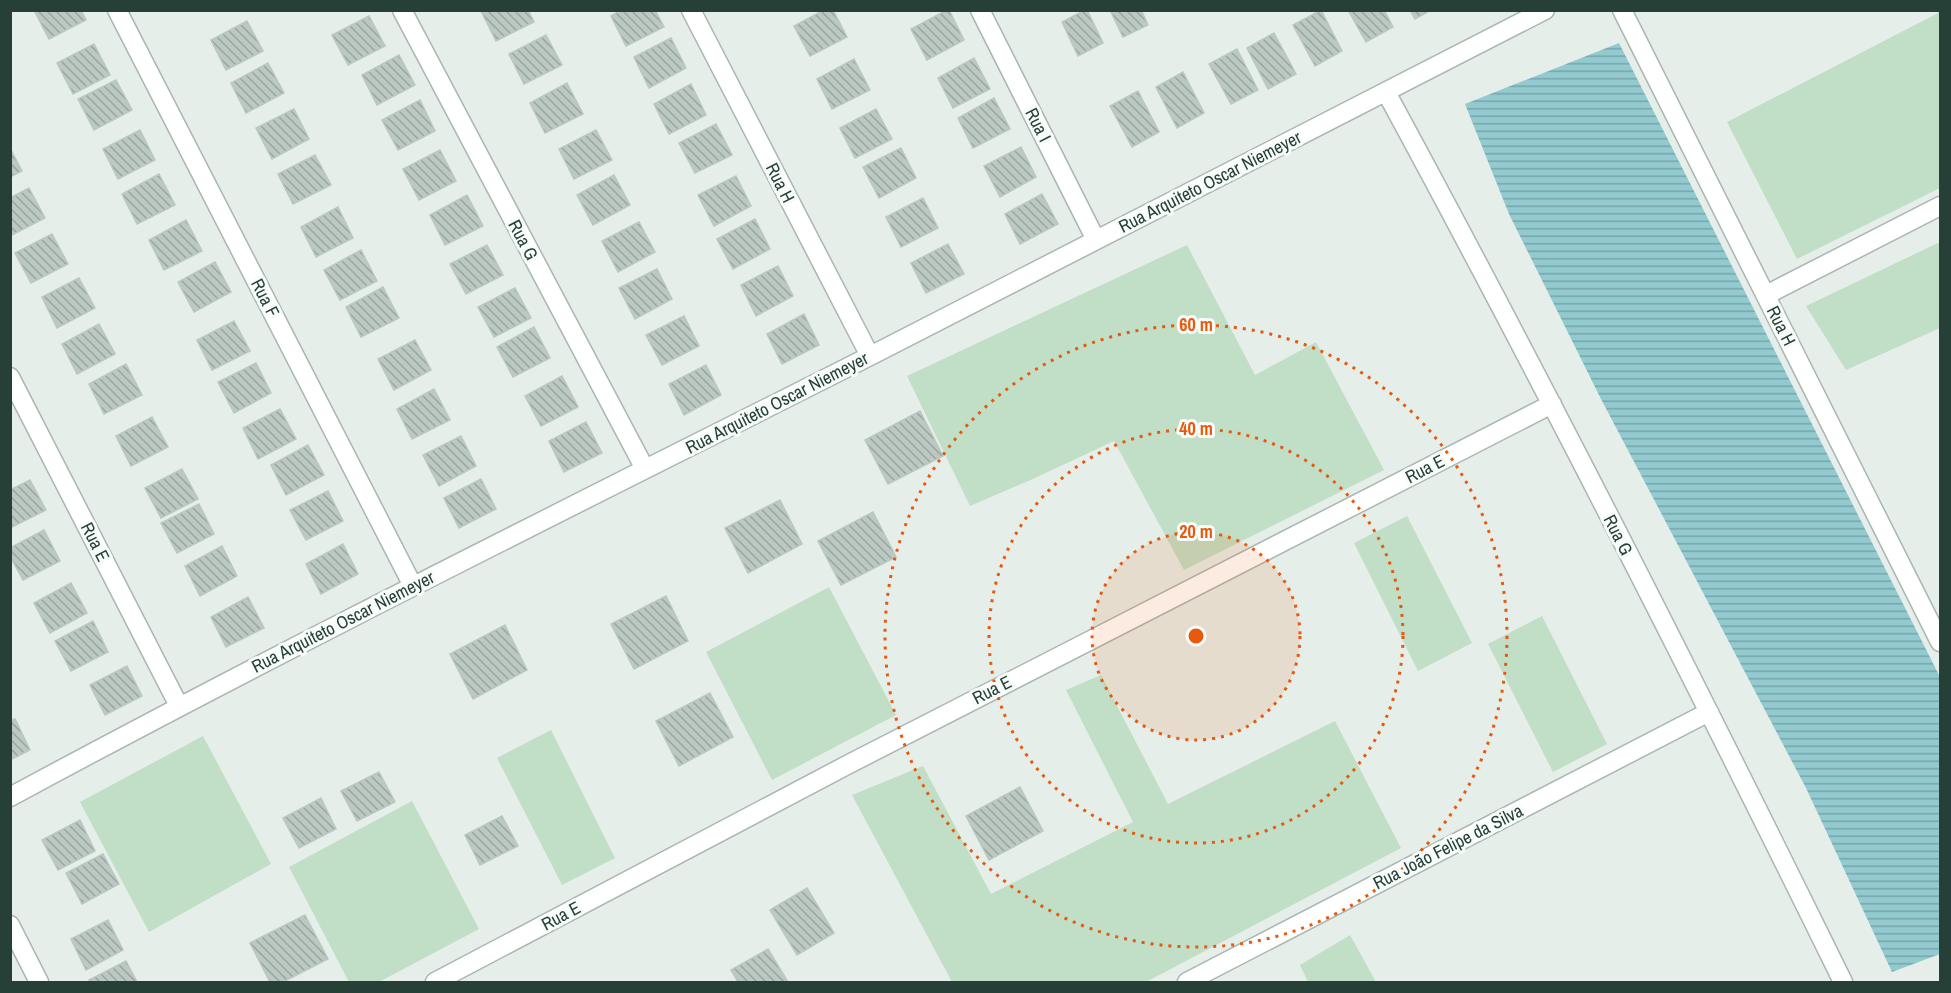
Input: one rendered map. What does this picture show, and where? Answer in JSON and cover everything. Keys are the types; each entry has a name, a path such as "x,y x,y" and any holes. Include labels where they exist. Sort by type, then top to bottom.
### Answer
{"street":[{"name":"Rua F","path":"117,10 413,586"},
{"name":"Rua G","path":"402,10 645,469"},
{"name":"Rua H","path":"691,10 870,356"},
{"name":"Rua I","path":"980,10 1096,240"},
{"name":"Rua Arquiteto Oscar Niemeyer","path":"10,797 179,706 413,586 870,356 1545,10"},
{"name":"Rua H","path":"1622,10 1766,295 1933,609 1941,642"},
{"name":"Rua G","path":"1386,92 1552,404 1843,982"},
{"path":"1766,295 1941,206"},
{"name":"Rua E","path":"10,377 179,706"},
{"name":"Rua E","path":"435,982 849,764 1552,404"},
{"name":"Rua João Felipe da Silva","path":"1187,982 1709,712"},
{"path":"10,925 39,982"}],"green space":[{"path":"1937,11 1940,11 1940,188 1797,259 1727,122 1938,13"},
{"path":"1940,242 1940,328 1846,370 1806,306"},
{"path":"1187,245 1255,375 1316,342 1384,470 1184,570 1114,441 970,506 907,376"},
{"path":"1407,516 1472,643 1418,671 1354,543"},
{"path":"829,587 896,715 772,780 706,652"},
{"path":"1542,616 1607,744 1553,772 1488,644"},
{"path":"1101,675 1168,804 1335,721 1401,848 1146,982 952,982 852,795 923,766 991,894 1133,822 1066,690"},
{"path":"551,730 615,858 562,885 497,758"},
{"path":"203,736 271,864 149,932 80,802"},
{"path":"412,801 479,929 379,982 349,982 289,867"},
{"path":"1350,935 1376,982 1308,982 1300,965"}],"water":[{"path":"1619,43 1940,677 1940,954 1892,972 1806,788 1602,401 1509,214 1465,104"}],"building":[{"path":"34,10 81,10 86,20 49,39"},
{"path":"528,10 534,22 496,41 481,11"},
{"path":"621,10 655,10 664,27 626,46 611,16"},
{"path":"824,10 833,10 847,37 810,56 794,26"},
{"path":"947,10 964,40 927,60 911,29"},
{"path":"1085,10 1103,43 1078,56 1062,22"},
{"path":"1110,10 1141,10 1148,25 1123,37"},
{"path":"1321,10 1342,51 1315,66 1293,25"},
{"path":"1348,10 1384,10 1393,27 1366,42"},
{"path":"1410,10 1431,10 1415,19"},
{"path":"369,16 385,46 348,65 332,35"},
{"path":"247,21 263,51 226,70 211,40"},
{"path":"1274,33 1296,74 1268,89 1247,48"},
{"path":"546,35 562,65 524,84 509,54"},
{"path":"671,38 686,68 649,88 634,57"},
{"path":"94,44 110,75 73,94 57,63"},
{"path":"1237,49 1258,90 1231,104 1209,64"},
{"path":"399,55 415,85 377,105 362,75"},
{"path":"974,58 990,89 953,108 938,78"},
{"path":"854,59 870,90 832,109 817,79"},
{"path":"268,63 284,93 246,113 231,83"},
{"path":"1183,72 1204,113 1177,128 1156,87"},
{"path":"116,80 132,110 94,130 78,99"},
{"path":"567,83 583,114 545,133 530,103"},
{"path":"691,84 706,115 669,134 654,104"},
{"path":"1138,91 1159,132 1132,147 1110,106"},
{"path":"994,98 1010,129 973,148 958,118"},
{"path":"420,100 435,131 398,150 382,120"},
{"path":"294,109 309,139 272,159 256,128"},
{"path":"876,109 892,139 855,158 840,128"},
{"path":"716,124 732,155 695,173 679,143"},
{"path":"140,130 155,160 118,179 103,149"},
{"path":"596,130 612,160 574,179 559,149"},
{"path":"1021,147 1036,177 1000,197 984,166"},
{"path":"10,148 22,171 10,177"},
{"path":"901,148 916,178 879,198 863,167"},
{"path":"440,150 456,181 419,200 403,169"},
{"path":"315,155 331,185 293,204 278,174"},
{"path":"159,174 175,205 137,224 122,194"},
{"path":"614,175 630,205 593,225 577,195"},
{"path":"736,176 751,206 714,226 698,195"},
{"path":"29,188 45,218 10,236 10,198"},
{"path":"1042,194 1058,224 1020,244 1005,214"},
{"path":"467,195 483,226 445,245 430,215"},
{"path":"923,198 938,228 901,247 886,217"},
{"path":"338,207 353,238 316,257 301,227"},
{"path":"755,219 770,249 733,269 717,239"},
{"path":"186,220 202,251 164,270 149,240"},
{"path":"639,222 655,252 618,272 602,241"},
{"path":"52,234 68,264 31,283 15,253"},
{"path":"948,244 964,274 926,293 911,263"},
{"path":"487,245 503,275 466,294 450,264"},
{"path":"361,250 377,281 340,300 324,270"},
{"path":"215,262 231,292 194,312 178,282"},
{"path":"778,266 793,296 756,316 741,285"},
{"path":"657,269 672,299 635,319 619,288"},
{"path":"79,278 95,308 57,328 42,297"},
{"path":"383,287 399,318 361,337 346,307"},
{"path":"515,288 531,318 494,337 478,307"},
{"path":"804,314 819,345 782,364 767,334"},
{"path":"684,316 699,346 662,365 646,335"},
{"path":"234,321 250,351 212,370 197,340"},
{"path":"99,324 115,354 77,374 62,344"},
{"path":"534,327 550,358 513,377 497,347"},
{"path":"415,340 431,370 394,390 378,359"},
{"path":"256,363 271,393 234,413 218,382"},
{"path":"126,364 142,395 104,414 89,384"},
{"path":"706,365 721,395 684,415 669,384"},
{"path":"562,376 578,407 541,426 525,396"},
{"path":"434,389 450,420 412,439 397,409"},
{"path":"280,409 296,439 258,459 243,428"},
{"path":"920,411 943,456 888,484 865,440"},
{"path":"152,417 168,447 131,466 116,436"},
{"path":"586,422 602,453 564,472 549,441"},
{"path":"461,436 476,466 439,486 423,455"},
{"path":"308,445 324,475 286,495 271,465"},
{"path":"182,469 198,499 161,518 145,488"},
{"path":"481,479 496,509 459,528 444,498"},
{"path":"30,480 46,510 10,528 10,490"},
{"path":"328,491 343,521 306,540 290,510"},
{"path":"780,500 802,544 748,573 725,528"},
{"path":"199,504 214,534 177,553 161,523"},
{"path":"873,512 896,557 841,585 818,541"},
{"path":"44,530 60,561 23,580 10,556 10,548"},
{"path":"343,544 358,574 321,594 306,564"},
{"path":"222,546 237,576 200,596 185,566"},
{"path":"71,583 87,613 50,633 34,603"},
{"path":"666,596 688,641 634,669 611,624"},
{"path":"248,597 264,628 226,647 211,617"},
{"path":"93,621 108,652 71,671 55,641"},
{"path":"505,625 527,670 473,699 450,654"},
{"path":"127,666 142,696 105,715 90,685"},
{"path":"710,693 733,737 679,766 656,721"},
{"path":"15,719 30,750 10,760 10,721"},
{"path":"379,772 395,802 357,821 341,791"},
{"path":"1020,787 1043,831 989,860 966,816"},
{"path":"321,798 336,829 299,848 283,818"},
{"path":"502,816 518,846 480,865 465,835"},
{"path":"80,820 95,851 58,870 42,840"},
{"path":"103,854 119,884 82,904 66,873"},
{"path":"807,888 834,933 797,955 770,910"},
{"path":"305,915 328,959 283,982 270,982 250,943"},
{"path":"108,920 123,950 86,970 71,939"},
{"path":"768,949 788,982 738,982 731,970"},
{"path":"126,961 137,982 90,982 89,980"}]}
